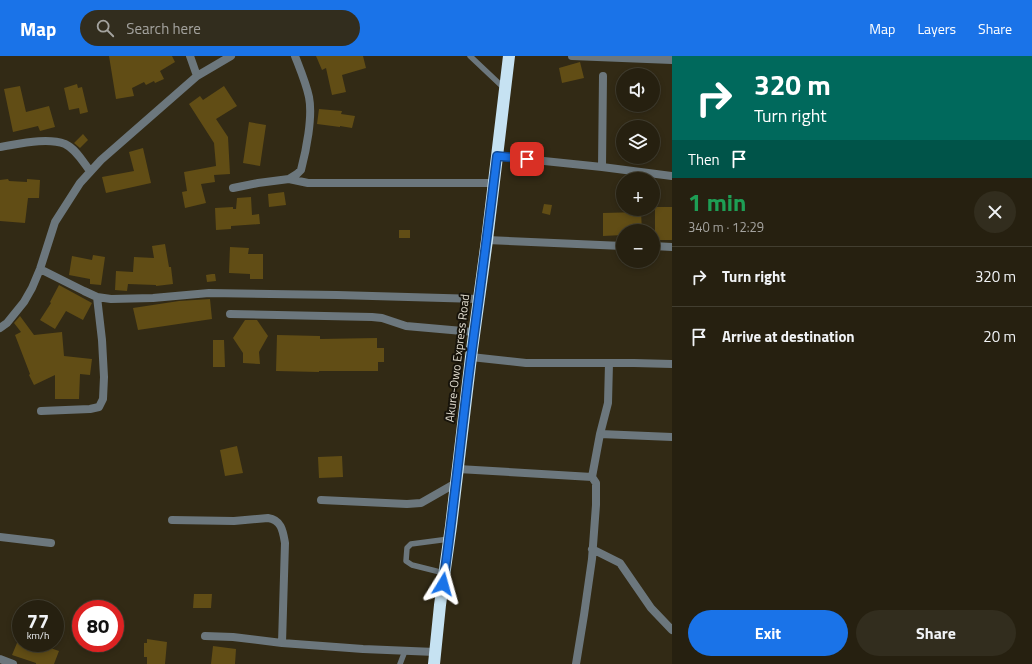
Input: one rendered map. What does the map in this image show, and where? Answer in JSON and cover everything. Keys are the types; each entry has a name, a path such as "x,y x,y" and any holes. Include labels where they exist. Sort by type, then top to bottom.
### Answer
{"highway":[{"name":"Akure-Owo Express Road","path":"434,658 509,56"}],"street":[{"path":"190,56 197,76"},
{"path":"0,328 7,323 24,302 40,269 55,222 80,183 90,171 197,76 231,56"},
{"path":"289,179 300,170 308,131 310,108 309,96 295,56"},
{"path":"572,56 672,60"},
{"path":"602,167 603,76"},
{"path":"0,146 48,140 65,145 74,151 90,171"},
{"path":"497,156 672,176"},
{"path":"233,188 289,179 308,183 494,183"},
{"path":"487,240 616,246"},
{"path":"660,246 672,247"},
{"path":"40,269 84,292 97,297 111,299 153,298 209,292 479,299"},
{"path":"41,411 90,409 99,407 103,399 104,377 102,340 97,297"},
{"path":"230,314 372,317 382,318 406,326 474,332"},
{"path":"471,357 526,363 672,364"},
{"path":"576,664 584,615 596,505 596,483 592,477 600,434 608,403 609,363"},
{"path":"600,434 672,437"},
{"path":"458,469 592,477"},
{"path":"321,500 407,504 421,503 456,483"},
{"path":"172,520 234,521 273,518 280,524 285,543 282,643"},
{"path":"0,536 50,543"},
{"path":"592,549 620,563 651,608 672,630"},
{"path":"205,636 233,637 282,643 405,651 434,658"},
{"path":"0,659 13,664"}],"lane":[{"path":"470,56 505,89"},
{"path":"444,573 412,565 406,561 407,548 411,544 449,538"},
{"path":"400,664 405,651"}],"building":[{"path":"109,56 172,56 175,62 160,71 164,79 155,83 154,81 146,85 144,82 132,88 134,96 116,99"},
{"path":"316,56 363,56 366,68 342,75 346,92 332,95 326,68 322,70"},
{"path":"580,62 584,78 562,83 559,68"},
{"path":"77,84 78,88 82,87 88,112 80,114 79,108 69,110 64,88"},
{"path":"20,86 26,112 49,106 55,127 40,131 38,126 13,132 4,89"},
{"path":"224,86 237,106 216,119 228,137 230,174 214,175 215,182 201,184 206,203 185,208 182,192 187,191 184,172 216,166 214,143 189,104 200,96 203,100"},
{"path":"319,109 342,111 341,114 355,116 352,128 317,124"},
{"path":"249,122 266,125 260,166 243,163"},
{"path":"83,134 88,140 80,148 74,143"},
{"path":"143,148 151,183 106,193 102,177 134,171 129,152"},
{"path":"8,179 9,181 27,182 27,179 40,180 39,198 28,198 25,223 0,221 0,180"},
{"path":"284,192 286,205 269,207 268,194"},
{"path":"251,197 252,215 259,214 260,224 231,226 231,229 216,230 215,208 233,207 233,209 236,209 237,198"},
{"path":"544,204 552,205 550,215 542,213"},
{"path":"660,207 672,207 672,240 660,240 660,224 655,224 655,216 660,216"},
{"path":"603,213 616,213 616,216 641,216 642,224 616,224 616,235 603,236"},
{"path":"399,230 410,230 410,238 399,238"},
{"path":"165,244 169,267 171,267 173,284 156,286 128,284 127,291 115,290 116,271 133,272 134,257 154,258 152,246"},
{"path":"230,247 249,248 248,254 263,254 263,279 250,279 250,274 229,273"},
{"path":"93,255 105,257 101,285 90,284 90,279 69,275 72,256 92,260"},
{"path":"215,274 216,281 207,282 206,275"},
{"path":"59,285 92,303 83,320 66,311 55,329 40,320 51,303 50,302"},
{"path":"210,299 212,319 138,330 133,308 179,301"},
{"path":"20,316 34,335 62,332 64,356 92,359 90,375 80,374 79,399 55,399 55,375 34,385 15,335 21,332 14,323"},
{"path":"245,320 257,320 268,336 259,352 260,364 243,363 243,353 233,338"},
{"path":"277,335 320,336 320,339 377,338 377,348 384,348 384,362 378,362 378,371 276,371"},
{"path":"213,340 224,340 225,367 213,367"},
{"path":"237,446 243,473 225,476 220,450"},
{"path":"342,456 343,477 319,478 318,457"},
{"path":"194,594 212,594 211,608 193,608"},
{"path":"147,639 167,642 165,664 147,664 147,657 144,657 144,643 147,643"},
{"path":"213,646 236,649 235,664 211,664"},
{"path":"13,652 59,652 54,664 36,664 12,655"}],"route":[{"path":"443,584 497,156 527,159"}]}
